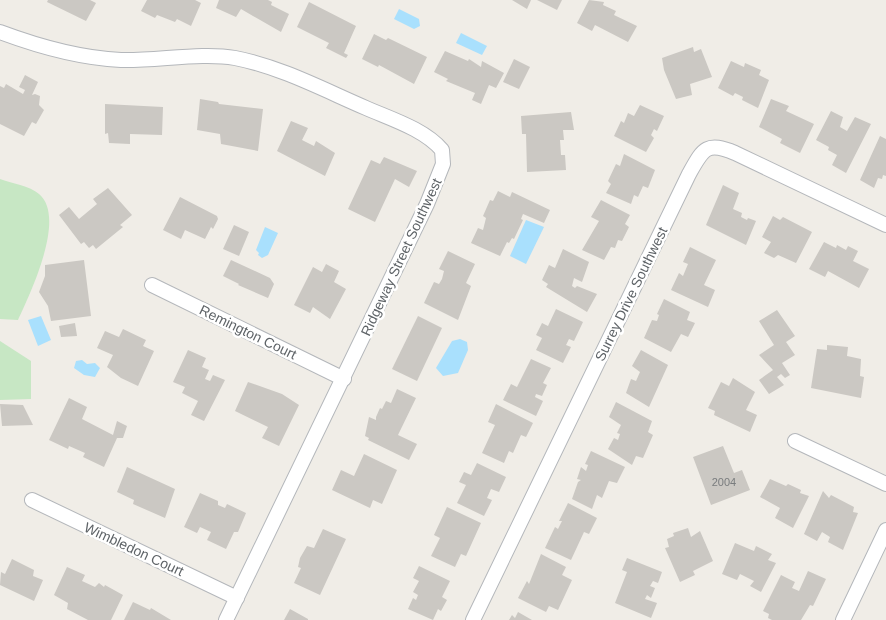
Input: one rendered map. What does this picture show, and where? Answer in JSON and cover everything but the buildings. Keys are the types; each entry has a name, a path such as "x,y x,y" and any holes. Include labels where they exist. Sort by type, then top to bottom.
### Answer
{"street":[{"name":"Ridgeway Street Southwest","path":"0,32 40,47 90,57 122,60 234,58 269,67 395,120 437,144 443,156 438,178 344,378 226,620"},
{"name":"Surrey Drive Southwest","path":"474,620 689,174 704,150 711,146 718,146 735,152 886,225"},
{"name":"Remington Court","path":"152,285 344,378"},
{"path":"795,441 886,484"},
{"name":"Wimbledon Court","path":"32,500 237,598"},
{"path":"843,620 886,530"}],"green space":[{"path":"0,179 26,187 39,194 47,205 49,220 44,256 18,320 0,319"},
{"path":"0,341 31,361 31,399 0,400"}],"water":[{"path":"399,9 419,19 420,26 414,29 394,19"},
{"path":"461,33 487,46 482,55 456,43"},
{"path":"526,220 544,227 526,264 510,256"},
{"path":"265,227 278,233 268,255 262,258 256,250"},
{"path":"41,316 51,340 38,346 28,320"},
{"path":"460,339 467,342 468,350 458,373 443,376 436,368 452,341"},
{"path":"82,360 87,364 95,363 100,368 95,377 84,375 74,368 76,361"}]}
